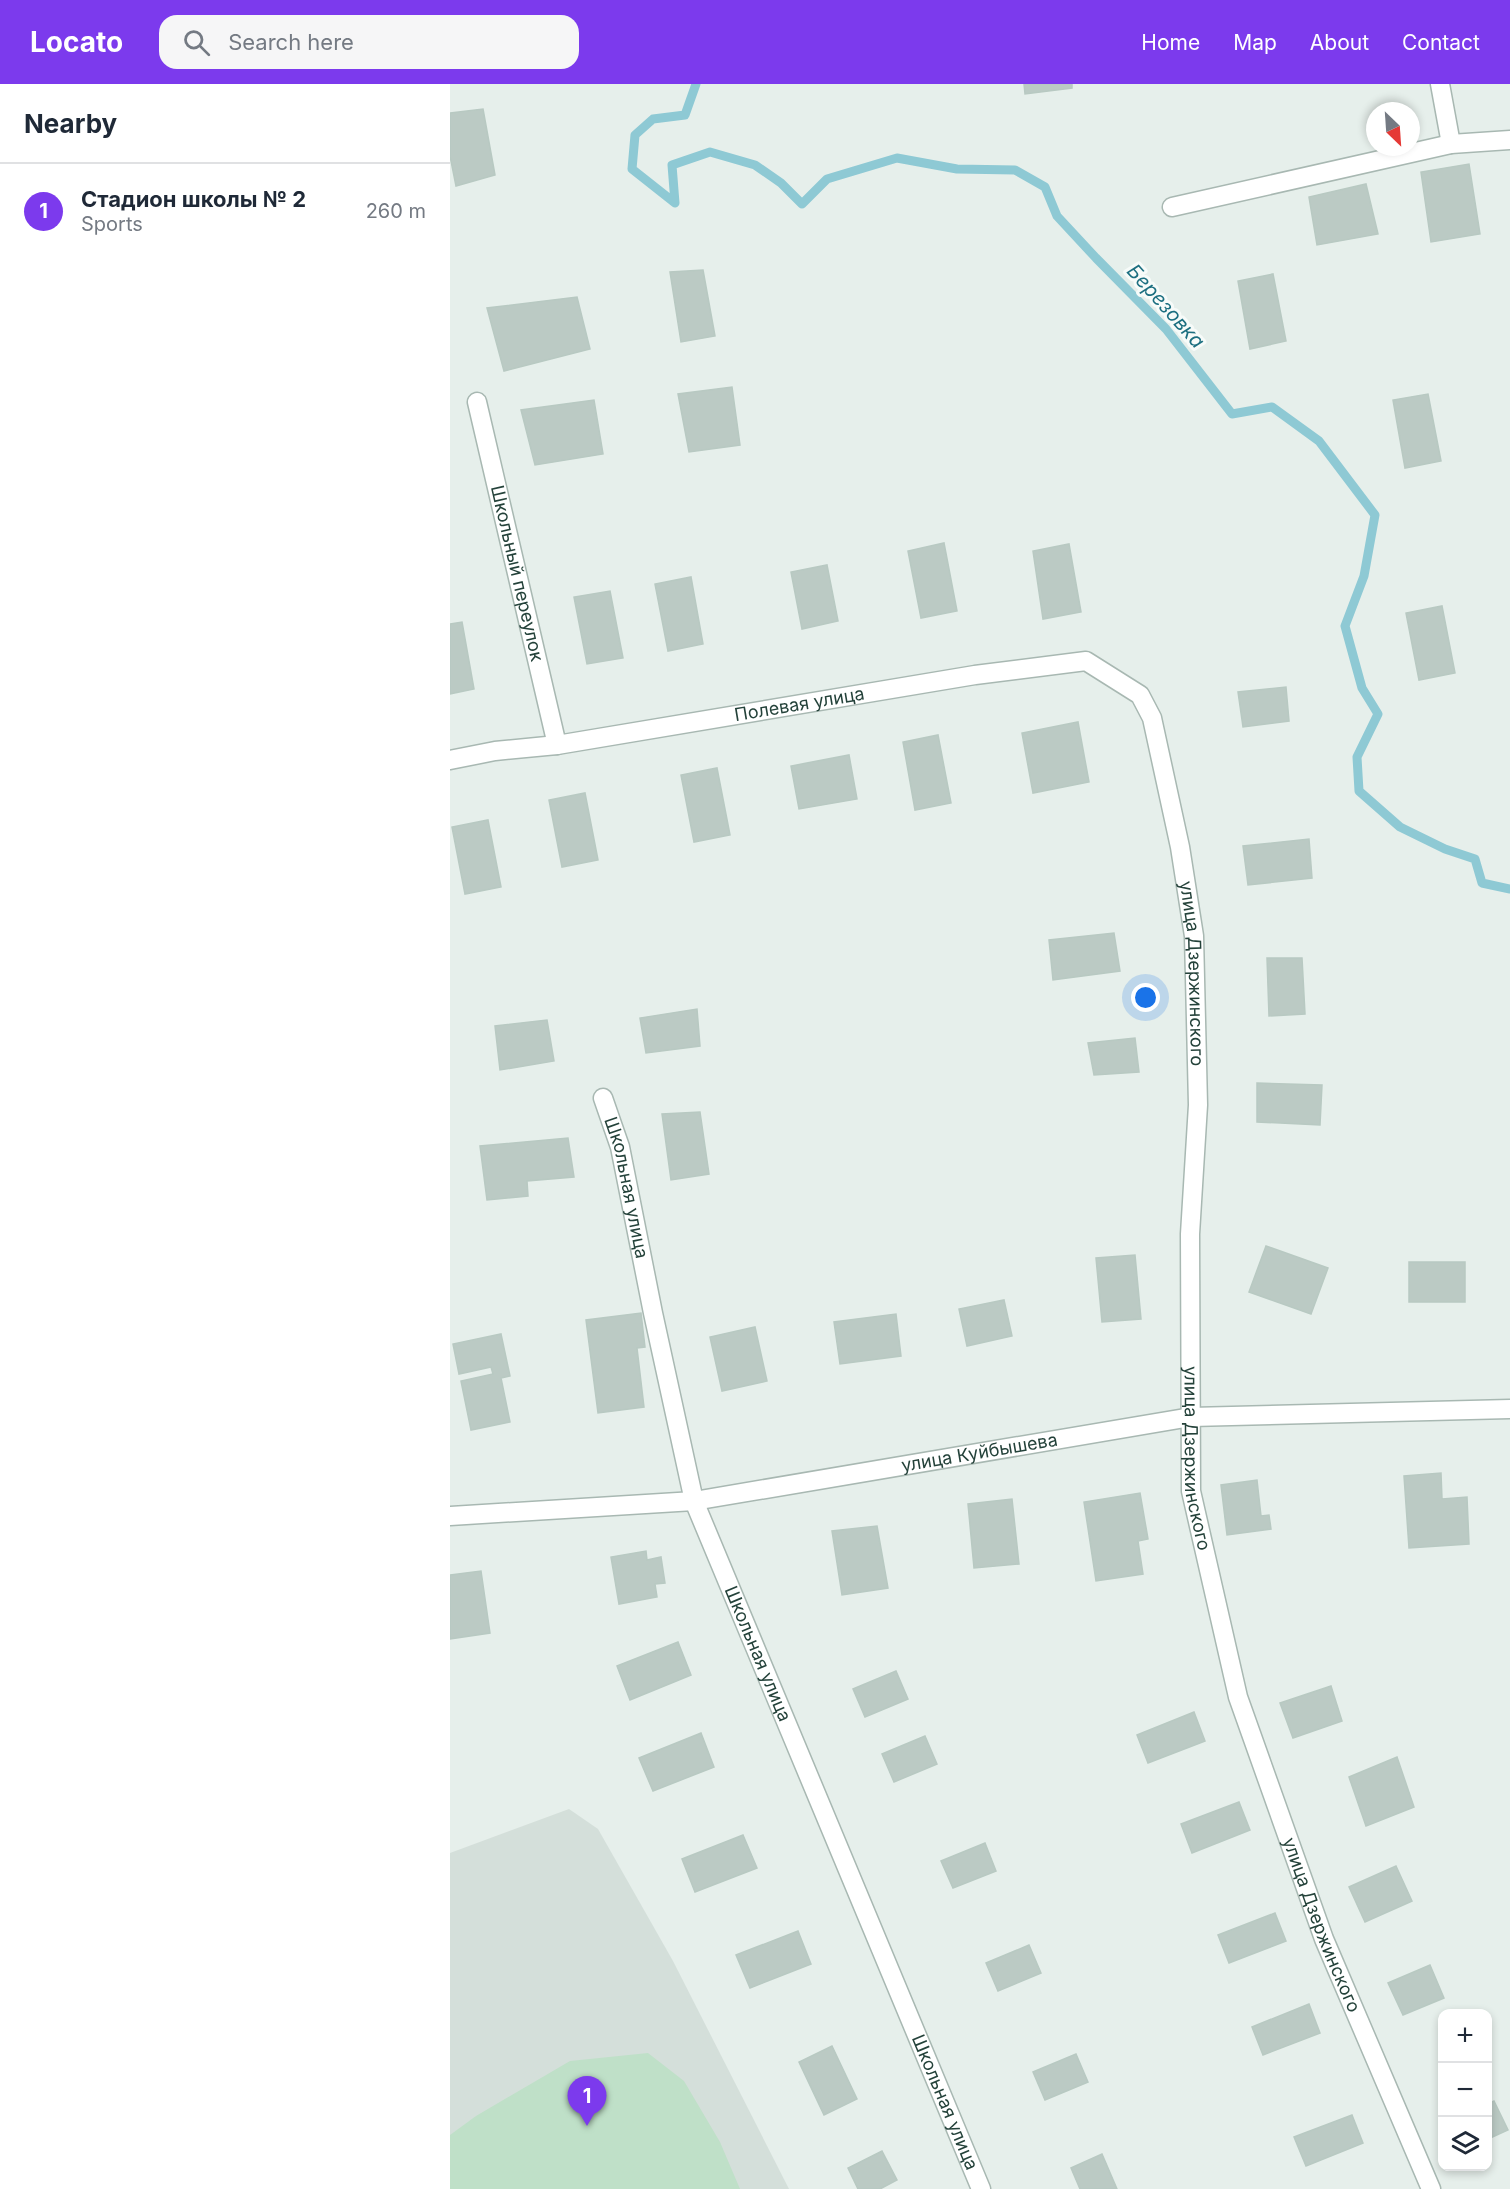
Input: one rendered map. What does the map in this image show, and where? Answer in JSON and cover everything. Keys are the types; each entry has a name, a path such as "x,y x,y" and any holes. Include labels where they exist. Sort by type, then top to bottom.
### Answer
{"street":[{"path":"1440,84 1451,144"},
{"path":"1172,207 1451,144 1510,140"},
{"name":"Школьный переулок","path":"477,402 557,745"},
{"name":"Полевая улица","path":"450,760 495,751 557,745 975,675 1086,661 1140,695"},
{"name":"улица Дзержинского","path":"1140,695 1152,718 1180,847 1194,936 1198,1105 1191,1234 1191,1491 1238,1697 1324,1939 1431,2189"},
{"name":"Школьная улица","path":"603,1098 620,1146 694,1501 981,2189"},
{"name":"улица Куйбышева","path":"450,1516 694,1501 1191,1417 1510,1409"}],"shaded area":[{"path":"569,1809 598,1829 673,1961 789,2189 450,2189 450,1853"}],"green space":[{"path":"648,2053 684,2081 720,2142 740,2189 450,2189 450,2135 476,2116 570,2061"}],"building":[{"path":"1024,84 1072,84 1072,88 1025,94"},
{"path":"483,109 495,175 456,186 450,156 450,113"},
{"path":"1469,164 1480,234 1431,242 1421,172"},
{"path":"1366,184 1378,234 1317,245 1309,197"},
{"path":"703,270 715,336 681,342 670,272"},
{"path":"1273,274 1286,341 1250,349 1238,281"},
{"path":"577,297 590,349 504,371 487,308"},
{"path":"732,387 740,445 689,452 678,394"},
{"path":"1428,394 1441,461 1405,468 1393,400"},
{"path":"594,400 603,454 535,465 521,410"},
{"path":"944,543 957,611 921,618 908,551"},
{"path":"1069,544 1081,612 1043,619 1033,551"},
{"path":"827,565 838,621 802,629 791,572"},
{"path":"691,577 703,644 668,651 655,584"},
{"path":"610,591 623,658 587,664 574,597"},
{"path":"1442,606 1455,673 1419,680 1406,613"},
{"path":"462,622 474,689 450,694 450,624"},
{"path":"1286,687 1289,721 1243,727 1238,692"},
{"path":"1078,722 1089,782 1033,793 1022,733"},
{"path":"938,735 951,803 915,810 903,742"},
{"path":"849,755 857,799 799,809 791,766"},
{"path":"717,768 730,835 694,842 681,775"},
{"path":"585,793 598,860 562,867 549,800"},
{"path":"488,820 501,887 465,894 452,827"},
{"path":"1309,839 1312,878 1248,885 1243,846"},
{"path":"1114,933 1120,971 1053,980 1049,940"},
{"path":"1267,958 1302,958 1305,1014 1269,1016"},
{"path":"697,1009 700,1046 646,1053 640,1018"},
{"path":"547,1020 554,1061 500,1070 495,1026"},
{"path":"1135,1038 1139,1072 1094,1075 1088,1043"},
{"path":"1257,1083 1322,1085 1320,1125 1257,1122"},
{"path":"700,1112 709,1174 671,1180 662,1114"},
{"path":"568,1138 574,1177 527,1181 528,1196 487,1200 480,1146"},
{"path":"1266,1246 1328,1268 1311,1314 1249,1292"},
{"path":"1135,1255 1141,1319 1102,1322 1096,1258"},
{"path":"1409,1262 1465,1262 1465,1302 1409,1302"},
{"path":"1004,1300 1012,1336 967,1346 959,1309"},
{"path":"641,1313 645,1347 637,1348 644,1407 598,1413 586,1320"},
{"path":"896,1314 901,1356 840,1364 834,1322"},
{"path":"755,1327 767,1381 722,1391 710,1337"},
{"path":"501,1334 510,1376 501,1378 510,1422 471,1430 461,1381 493,1374 491,1367 459,1374 453,1344"},
{"path":"1441,1473 1442,1499 1467,1497 1469,1544 1409,1548 1404,1476"},
{"path":"1257,1480 1261,1516 1269,1515 1271,1529 1227,1535 1221,1485"},
{"path":"1140,1493 1148,1539 1138,1541 1143,1574 1096,1581 1084,1502"},
{"path":"1012,1499 1019,1564 974,1568 968,1504"},
{"path":"877,1526 888,1588 842,1595 832,1531"},
{"path":"646,1551 647,1560 661,1557 665,1583 655,1584 657,1597 619,1604 611,1557"},
{"path":"481,1571 490,1633 450,1639 450,1575"},
{"path":"678,1642 691,1675 630,1700 617,1666"},
{"path":"896,1671 908,1699 865,1717 853,1689"},
{"path":"1331,1686 1342,1721 1293,1738 1280,1703"},
{"path":"1194,1712 1205,1741 1148,1763 1137,1735"},
{"path":"701,1733 714,1767 653,1791 639,1758"},
{"path":"925,1736 937,1764 894,1782 882,1754"},
{"path":"1397,1757 1414,1807 1366,1826 1349,1777"},
{"path":"1239,1802 1250,1830 1192,1853 1181,1824"},
{"path":"743,1835 757,1868 695,1892 682,1859"},
{"path":"985,1843 996,1871 953,1888 941,1861"},
{"path":"1396,1866 1412,1901 1365,1922 1349,1887"},
{"path":"1275,1913 1286,1941 1229,1963 1218,1935"},
{"path":"798,1931 811,1964 750,1988 736,1955"},
{"path":"1029,1945 1041,1973 998,1991 986,1963"},
{"path":"1430,1965 1444,1998 1403,2015 1388,1983"},
{"path":"1309,2004 1320,2033 1263,2055 1252,2027"},
{"path":"832,2046 857,2099 824,2115 799,2062"},
{"path":"1076,2054 1088,2082 1045,2100 1033,2072"},
{"path":"1494,2101 1508,2130 1492,2137 1492,2117 1492,2102"},
{"path":"1352,2115 1363,2143 1306,2166 1294,2137"},
{"path":"882,2151 897,2180 880,2189 858,2189 848,2168"},
{"path":"1102,2154 1117,2189 1080,2189 1071,2168"}],"waterway":[{"name":"Березовка","path":"696,84 685,115 653,119 635,135 632,169 675,203 672,165 710,152 755,165 781,183 802,204 827,179 897,158 957,169 1015,170 1045,187 1057,216 1166,329 1232,414 1272,407 1319,441 1375,515 1364,576 1345,626 1362,688 1378,714 1357,757 1359,791 1400,827 1445,849 1475,859 1482,883 1510,889"}],"place":[{"name":"Стадион школы № 2","path":"587,2126"}]}
